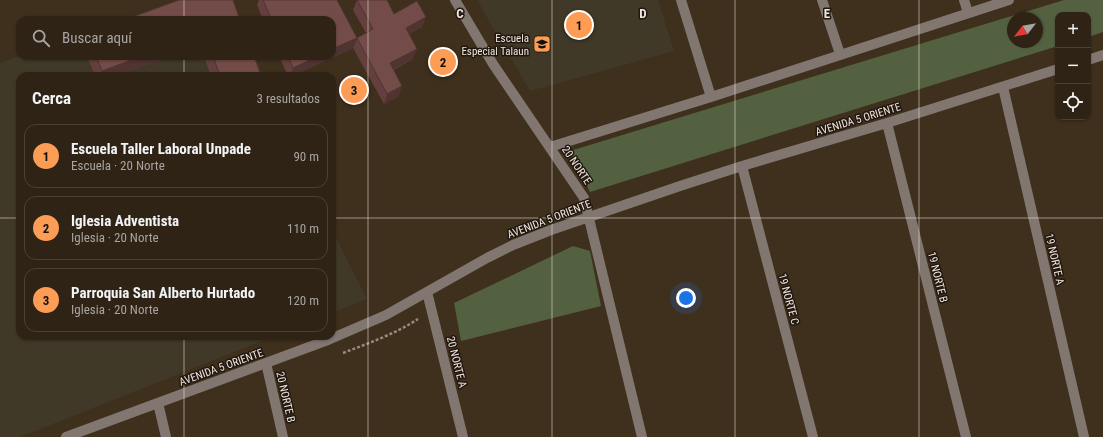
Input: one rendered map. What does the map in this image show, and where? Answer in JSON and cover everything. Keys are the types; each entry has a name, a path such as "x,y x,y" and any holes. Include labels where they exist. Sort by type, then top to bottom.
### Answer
{"street":[{"name":"20 NORTE","path":"455,0 493,64 584,198 642,437"},
{"path":"681,0 711,97"},
{"path":"822,0 840,54"},
{"path":"964,0 968,13"},
{"path":"550,147 711,97 1009,0"},
{"path":"1091,59 1103,55"},
{"name":"AVENIDA 5 ORIENTE","path":"336,337 386,315 513,245 551,230 589,216 742,166 1055,71"},
{"name":"19 NORTE A","path":"1003,87 1084,437"},
{"name":"19 NORTE B","path":"886,123 966,437"},
{"name":"19 NORTE C","path":"742,166 813,437"},
{"name":"20 NORTE A","path":"426,292 463,437"},
{"name":"AVENIDA 5 ORIENTE","path":"66,437 328,340"},
{"name":"20 NORTE B","path":"266,363 283,437"},
{"path":"158,403 166,437"}],"shaded area":[{"path":"477,0 658,0 674,51 530,91"},
{"path":"16,57 16,60 257,60 261,72 16,72 16,340 264,340 20,437 0,437 0,63"},
{"path":"336,238 367,299 336,311"}],"green space":[{"path":"1064,0 1103,0 1103,32 1091,36 1091,12 1055,12 1055,47 590,192 570,151 1007,17 1007,48 1043,48 1043,12 1025,12"},
{"path":"573,246 590,251 601,306 461,341 454,303"}],"building":[{"path":"179,0 233,0 239,16 135,16"},
{"path":"263,0 337,0 357,38 336,47 336,16 270,16"},
{"path":"357,0 387,0 394,14 417,1 426,17 406,28 417,49 390,63 402,86 387,94 357,38 373,29"},
{"path":"98,60 131,60 102,71"},
{"path":"214,60 255,60 260,72 219,72"},
{"path":"290,60 310,60 293,68"}],"place":[{"name":"Escuela Taller Laboral Unpade","path":"579,25"},
{"name":"Escuela Especial Talaun","path":"542,44"},
{"name":"Iglesia Adventista","path":"443,62"},
{"name":"Parroquia San Alberto Hurtado","path":"354,90"}]}
